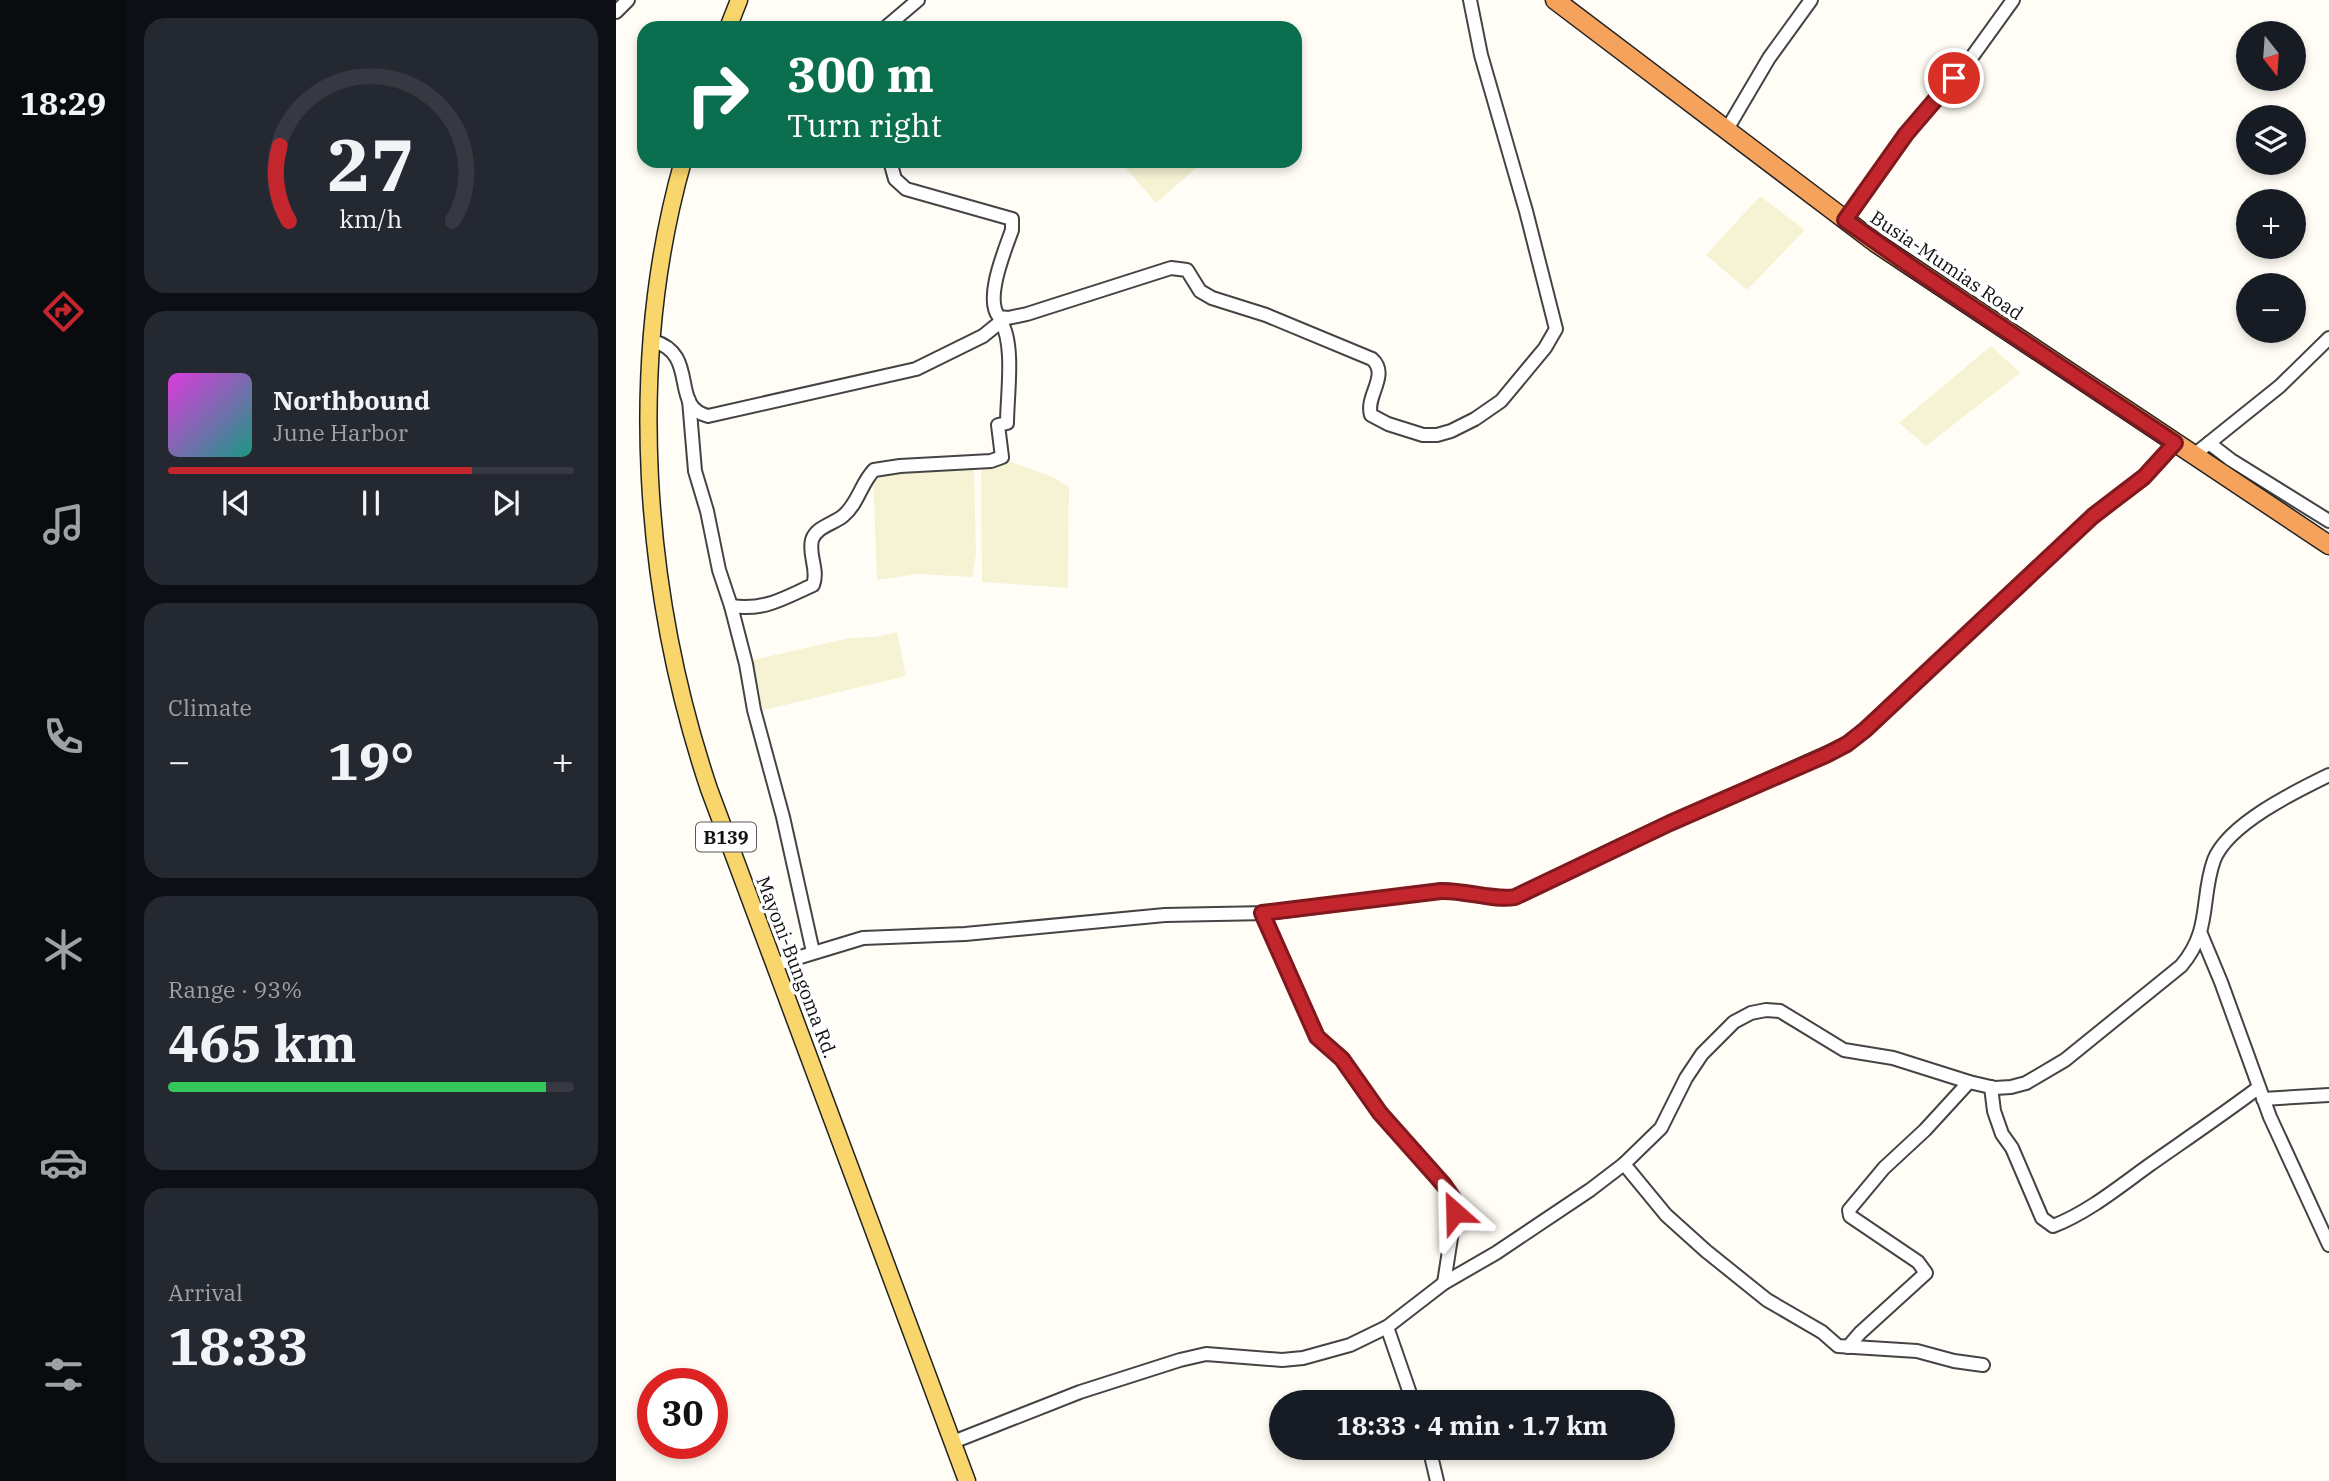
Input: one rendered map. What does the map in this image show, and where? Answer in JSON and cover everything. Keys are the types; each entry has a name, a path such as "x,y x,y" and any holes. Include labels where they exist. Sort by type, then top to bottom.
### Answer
{"highway":[{"name":"Busia-Mumias Road","path":"1555,0 1726,131 1916,270 2175,443 2202,449 2329,545"}],"main road":[{"path":"731,21 739,0"},
{"name":"Mayoni-Bungoma Rd.","path":"682,168 663,256 653,341 649,450 652,518 666,628 702,769 967,1481"}],"street":[{"path":"616,12 628,0"},
{"path":"893,21 918,0"},
{"path":"653,341 667,345 677,357 692,407 702,414 716,415 905,373 964,346 994,329 1003,320 1171,268 1182,268 1188,272 1200,291 1212,298 1266,315 1374,361 1380,374 1369,411 1372,416 1423,435 1451,431 1483,414 1506,396 1545,348 1556,328 1481,55 1470,0"},
{"path":"1726,131 1769,58 1811,0"},
{"path":"1845,220 1906,134 1969,61 2012,0"},
{"path":"731,606 754,608 771,605 813,584 816,576 812,553 813,538 817,532 847,512 874,470 990,461 1002,457 998,425 1007,424 1008,348 1003,320 995,311 994,294 1012,230 1012,219 906,189 895,179 892,168"},
{"path":"2329,338 2291,376 2202,449 2231,460 2329,521"},
{"path":"689,400 695,471 708,511 719,570 731,606 756,719 783,817 813,952"},
{"path":"774,965 867,938 965,934 1165,915 1262,913 1441,891 1468,892 1504,899 1515,897 1670,823 1835,751 1865,730 2093,516 2144,477 2175,443"},
{"path":"953,1442 1080,1392 1188,1357 1206,1354 1282,1360 1303,1358 1350,1345 1387,1327 1444,1283 1496,1253 1590,1191 1624,1164 1661,1128 1686,1078 1702,1054 1734,1022 1758,1011 1787,1013 1844,1050 1893,1058 1991,1087 2011,1087 2026,1083 2065,1060 2181,966 2193,952 2201,934 2213,866 2220,848 2241,827 2275,804 2329,775"},
{"path":"1262,913 1317,1037 1342,1059 1380,1113 1453,1198 1455,1212 1444,1283"},
{"path":"2201,934 2261,1094 2329,1245"},
{"path":"1848,1347 1867,1326 1926,1273 1918,1262 1852,1218 1849,1210 1884,1168 1925,1130 1969,1082"},
{"path":"1991,1087 1994,1111 2002,1133 2012,1148 2042,1218 2053,1226 2091,1205 2208,1126 2261,1094 2329,1095"},
{"path":"1624,1164 1666,1215 1735,1276 1767,1300 1822,1332 1835,1345 1917,1351 1954,1361 1983,1364"},
{"path":"1387,1327 1409,1390"},
{"path":"1432,1460 1437,1481"}],"shaded area":[{"path":"1125,168 1196,168 1156,203"},
{"path":"1760,196 1805,230 1747,290 1706,255"},
{"path":"1991,346 2020,373 1926,446 1899,423"},
{"path":"1011,462 1053,477 1069,487 1068,588 982,582 981,466"},
{"path":"974,465 976,554 972,577 918,574 877,580 873,475 884,471"},
{"path":"897,632 906,676 760,711 749,661 849,638 875,637"}],"route":[{"path":"1455,1212 1453,1198 1444,1185 1380,1113 1342,1059 1317,1037 1262,913 1441,891 1468,892 1504,899 1515,897 1670,823 1835,751 1865,730 2018,584 2103,507 2144,477 2175,443 1845,220 1906,134 1954,78"}]}
